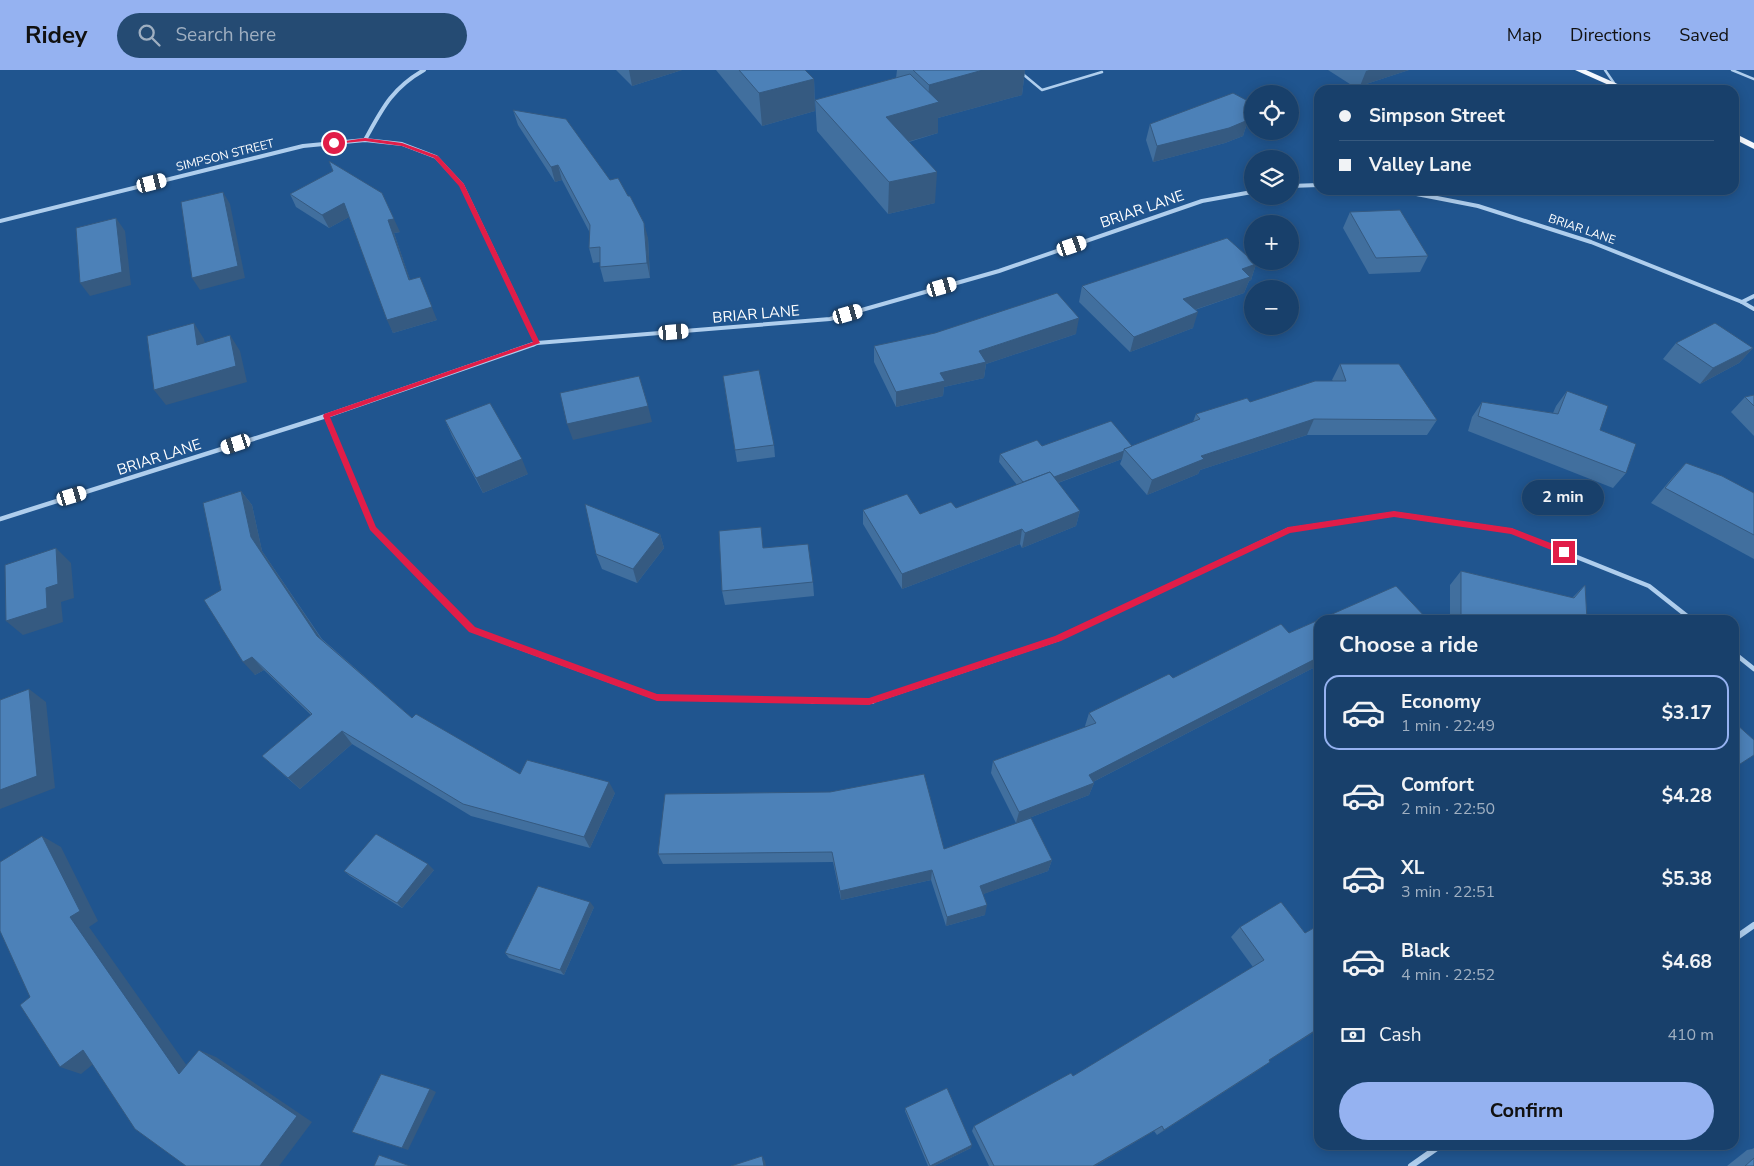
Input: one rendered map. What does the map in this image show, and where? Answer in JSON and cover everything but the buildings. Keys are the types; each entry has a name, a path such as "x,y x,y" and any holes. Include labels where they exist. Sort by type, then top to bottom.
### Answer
{"main road":[{"path":"1579,70 1614,85"},
{"path":"1739,138 1754,146"}],"street":[{"path":"365,140 388,97 399,85 424,70"},
{"name":"SIMPSON STREET","path":"0,221 303,146 365,140 402,144 436,157 462,186 537,343"},
{"path":"1299,186 1314,185"},
{"name":"BRIAR LANE","path":"0,519 326,416 537,343 830,319 999,271 1202,201 1244,193"},
{"name":"BRIAR LANE","path":"1422,195 1478,206 1591,242 1742,302 1754,309"},
{"path":"1742,302 1754,296"},
{"path":"326,416 372,528 472,630 657,698 869,702 1058,639 1288,530 1394,514 1512,531 1649,586 1686,615"},
{"path":"1739,657 1754,669"},
{"path":"1739,936 1754,925"},
{"path":"1411,1166 1434,1150"}],"lane":[{"path":"1018,70 1042,90 1102,72"},
{"path":"1606,70 1615,85"},
{"path":"1732,70 1754,80"}],"route":[{"path":"334,143 365,140 402,144 436,157 462,186 537,343 326,416 372,528 472,630 657,698 869,702 1058,639 1288,530 1394,514 1512,531 1564,552"}]}
